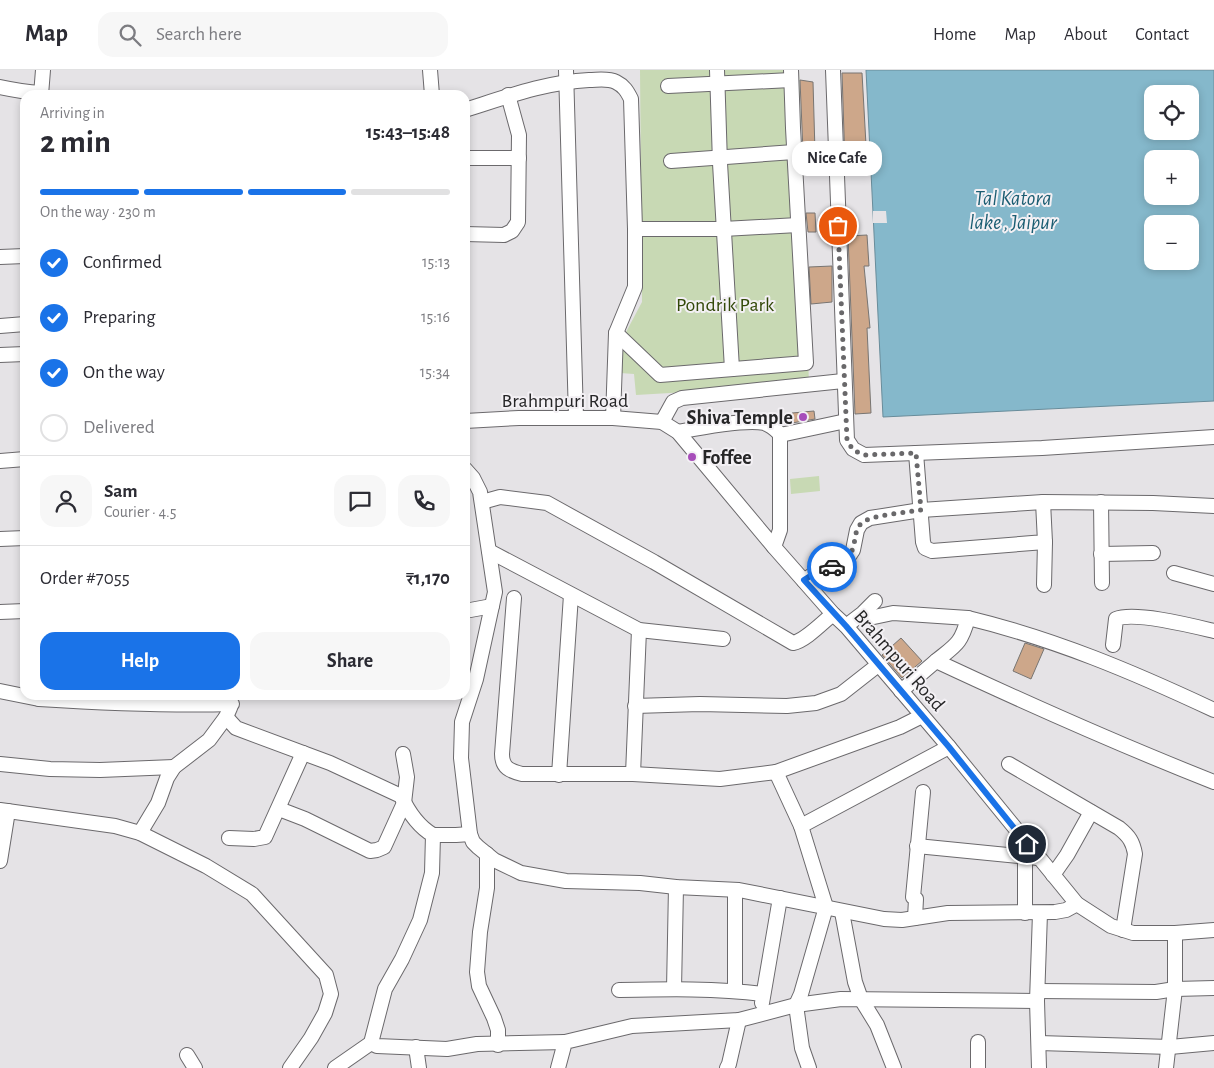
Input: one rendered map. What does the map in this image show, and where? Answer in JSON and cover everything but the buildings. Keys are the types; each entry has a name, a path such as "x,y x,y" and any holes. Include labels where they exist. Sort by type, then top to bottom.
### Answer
{"street":[{"path":"41,90 43,70"},
{"path":"430,70 432,90"},
{"path":"833,70 843,381 847,440 853,450 864,455 1042,448 1214,438"},
{"path":"616,333 660,376 806,363 791,75 717,77 668,86"},
{"path":"566,76 576,417"},
{"path":"470,108 566,76 615,81 626,88 631,99 635,287 616,333 613,418"},
{"path":"717,77 719,158 732,369"},
{"path":"0,87 20,91"},
{"path":"470,234 504,235 512,231 518,222 519,135 508,95"},
{"path":"671,161 794,152"},
{"path":"470,158 519,158"},
{"path":"635,230 723,229 798,225"},
{"path":"0,257 20,256"},
{"path":"0,326 20,324"},
{"path":"0,355 20,354"},
{"path":"662,422 673,402 682,398 843,381"},
{"name":"Brahmpuri Road","path":"470,422 518,418 613,418 662,422 678,432 774,548 846,626 949,747 1032,857 1053,875 1077,904 1110,926 1133,933 1175,933 1214,930"},
{"path":"785,434 846,421"},
{"path":"678,432 704,427 753,422 764,423 774,427 780,434 780,530 774,548"},
{"path":"916,453 925,548 932,551 1046,542"},
{"path":"0,461 20,459"},
{"path":"470,475 480,492 495,592 476,679 470,697"},
{"path":"482,502 500,497 546,503 654,562 793,643 804,638 833,614"},
{"path":"1044,502 1046,542 1044,586"},
{"path":"804,580 847,559 853,550 857,530 861,523 870,518 921,510 1044,502 1214,506"},
{"path":"1101,502 1102,583"},
{"path":"0,539 20,538"},
{"path":"489,551 639,630 723,639"},
{"path":"1101,554 1153,553"},
{"path":"1174,573 1214,584"},
{"path":"558,775 571,595"},
{"path":"514,598 502,761 510,771 522,774 633,774 720,778 776,772 900,727 922,716"},
{"path":"846,626 863,614 875,601"},
{"path":"470,610 492,606"},
{"path":"0,612 20,611"},
{"path":"874,617 893,614 968,618 1014,630 1093,656 1214,710"},
{"path":"1113,645 1116,619 1122,616 1157,619 1214,630"},
{"path":"901,691 958,643 963,635 968,618"},
{"path":"633,774 639,630"},
{"path":"936,661 1041,711 1214,782"},
{"path":"635,706 700,704 787,706 816,703 841,694 878,665"},
{"path":"0,691 20,694"},
{"path":"70,700 175,705 222,700"},
{"path":"140,833 158,802 167,778 174,767 209,740 226,717 232,700"},
{"path":"469,700 462,722 461,761 470,834 473,842 494,860 521,873 566,881 640,883 736,890 884,919 902,920 948,913 1040,913 1066,910 1077,904"},
{"path":"226,717 236,728 330,763 401,796 423,829 434,835 470,834"},
{"path":"801,826 949,747"},
{"path":"229,838 254,839 265,837 303,753"},
{"path":"279,808 370,850 384,848 404,803 407,778 403,754"},
{"path":"0,764 50,769 100,770 174,767"},
{"path":"1009,764 1119,828 1133,843 1135,854 1123,930"},
{"path":"776,772 801,826 826,907 796,1006 802,1048 809,1068"},
{"path":"915,918 916,899 913,897 923,792"},
{"path":"0,861 4,810 115,826 140,833 206,866 252,894 326,975 331,994 325,1013 311,1038 290,1068"},
{"path":"1053,875 1067,855 1091,812"},
{"path":"335,1068 370,1044 385,989 402,959 420,920 432,873 434,835"},
{"path":"917,846 1032,857 1025,913"},
{"path":"487,854 487,888 480,932 477,972 480,986 498,1030 498,1044"},
{"path":"674,989 676,887"},
{"path":"735,990 736,890"},
{"path":"760,1013 780,898"},
{"path":"842,912 855,982 861,999 877,1025 894,1068"},
{"path":"1039,1068 1040,913"},
{"path":"1166,1068 1175,989 1175,933"},
{"path":"370,1044 447,1049 477,1044 565,1042 632,1026 739,1020 760,1013 841,999 1038,996 1214,988"},
{"path":"620,990 735,990 763,994"},
{"path":"727,1068 739,1020"},
{"path":"558,1068 565,1042"},
{"path":"978,1042 978,1068"},
{"path":"1039,1043 1170,1046 1214,1043"},
{"path":"416,1047 419,1068"},
{"path":"186,1055 195,1068"}],"green space":[{"name":"Pondrik Park","path":"640,70 799,70 809,385 636,395 634,374 620,373 625,334 642,302"},
{"path":"819,476 820,491 791,494 790,479"}],"water":[{"name":"Tal Katora lake , Jaipur","path":"866,70 1214,70 1214,401 883,417"}],"pier":[{"path":"873,211 886,211 887,223 873,223"}],"way so far":[{"path":"832,567 847,559 853,550 857,530 861,523 870,518 921,510 916,453 864,455 853,450 847,440 843,381 838,226"}],"place":[{"name":"Nice Cafe","path":"838,226"},
{"name":"Shiva Temple","path":"803,417"},
{"name":"Foffee","path":"692,457"}],"route":[{"path":"832,567 815,573 804,580 833,614 846,626 949,747 1027,844"}]}
